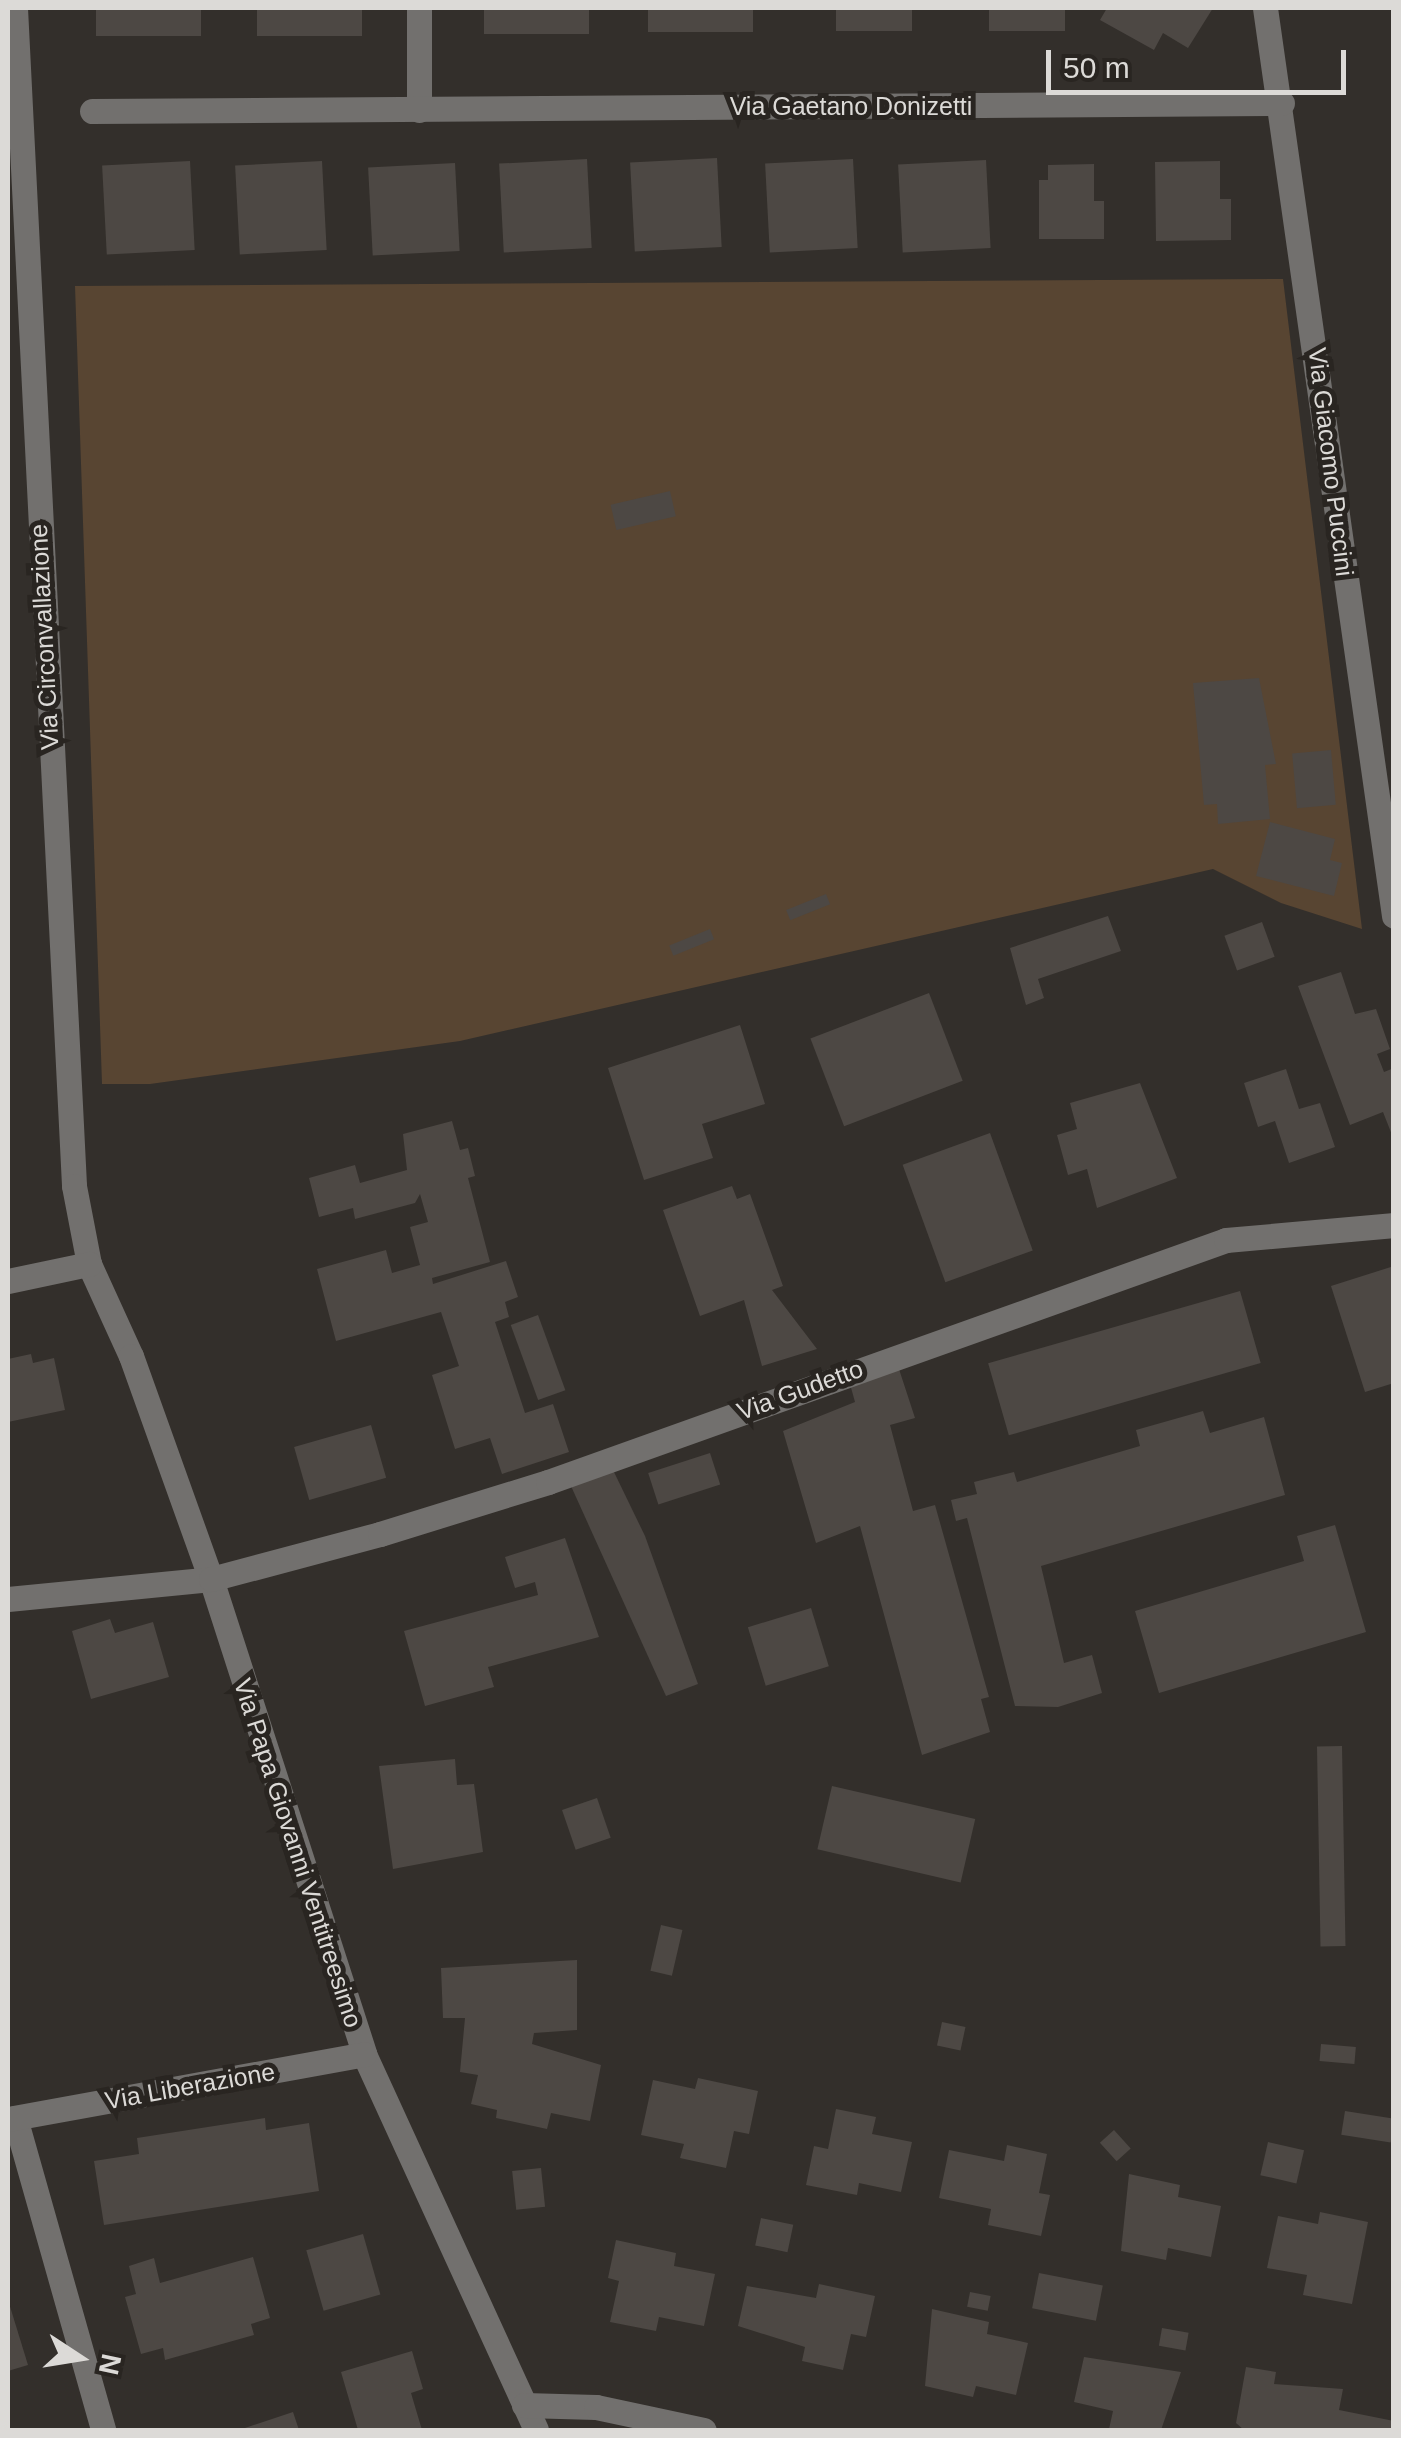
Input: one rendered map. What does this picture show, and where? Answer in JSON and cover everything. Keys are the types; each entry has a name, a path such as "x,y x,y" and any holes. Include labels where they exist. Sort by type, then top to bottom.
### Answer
{"street":[{"name":"Via Circonvallazione","path":"15,8 72,1167 89,1264"},
{"path":"418,8 420,110"},
{"name":"Via Giacomo Puccini","path":"1265,8 1282,103 1394,916"},
{"name":"Via Gaetano Donizetti","path":"92,111 1282,103"},
{"name":"Via Gudetto","path":"8,1599 211,1580 548,1482 1226,1240 1394,1225"},
{"path":"8,1281 89,1264"},
{"name":"Via Papa Giovanni Ventitreesimo","path":"89,1264 130,1356 211,1580 364,2054 536,2430"},
{"name":"Via Liberazione","path":"103,2430 11,2118 364,2054"},
{"path":"524,2405 596,2407 704,2430"}],"shaded area":[{"path":"1283,279 1362,929 1281,903 1213,869 460,1041 150,1084 102,1084 75,286"}],"building":[{"path":"96,8 201,8 201,36 96,36"},
{"path":"257,8 362,8 362,36 257,36"},
{"path":"484,8 589,8 589,34 484,34"},
{"path":"648,8 753,8 753,32 648,32"},
{"path":"836,8 912,8 912,31 836,31"},
{"path":"989,8 1065,8 1065,31 989,31"},
{"path":"1107,8 1213,8 1188,48 1163,33 1154,50 1100,20"},
{"path":"717,158 722,247 635,251 630,163"},
{"path":"587,159 592,248 504,252 499,164"},
{"path":"853,159 858,248 770,252 765,164"},
{"path":"986,160 991,248 903,252 898,165"},
{"path":"190,161 195,250 107,254 102,166"},
{"path":"322,161 327,250 240,254 235,166"},
{"path":"1220,161 1220,199 1231,199 1231,240 1156,241 1155,162"},
{"path":"455,163 460,251 373,255 368,168"},
{"path":"1094,164 1094,201 1104,201 1104,239 1039,239 1039,180 1048,180 1048,165"},
{"path":"670,491 676,516 616,530 611,505"},
{"path":"1259,678 1276,764 1265,765 1270,819 1218,824 1217,804 1204,805 1193,683"},
{"path":"1331,750 1336,805 1297,808 1292,753"},
{"path":"1270,822 1335,839 1330,860 1342,863 1334,896 1256,876"},
{"path":"826,894 830,904 790,920 786,910"},
{"path":"1108,916 1121,951 1038,979 1044,998 1026,1005 1010,948"},
{"path":"1262,922 1275,957 1237,970 1224,936"},
{"path":"710,929 714,939 673,956 669,945"},
{"path":"1341,972 1355,1014 1376,1009 1390,1049 1377,1054 1384,1072 1394,1068 1394,1140 1383,1112 1350,1125 1298,986"},
{"path":"929,993 963,1081 844,1126 810,1039"},
{"path":"740,1025 765,1104 702,1124 713,1158 644,1180 608,1068"},
{"path":"1286,1069 1299,1109 1320,1103 1335,1147 1289,1163 1275,1121 1258,1127 1244,1083"},
{"path":"1140,1083 1177,1178 1097,1208 1087,1169 1068,1175 1057,1135 1077,1129 1070,1103"},
{"path":"452,1121 460,1150 468,1148 475,1176 468,1178 490,1262 432,1278 433,1284 506,1261 518,1297 505,1302 509,1317 495,1322 525,1413 553,1404 569,1452 502,1474 490,1438 455,1449 432,1375 459,1366 441,1312 336,1341 317,1269 386,1250 392,1273 420,1265 410,1227 428,1222 420,1194 415,1203 355,1219 353,1208 319,1217 309,1178 355,1165 360,1183 407,1170 403,1134"},
{"path":"990,1133 1033,1250 945,1282 903,1165"},
{"path":"732,1186 737,1199 750,1194 783,1286 772,1290 817,1349 762,1366 744,1300 700,1316 663,1210"},
{"path":"1394,1266 1394,1383 1365,1392 1331,1286"},
{"path":"1240,1291 1261,1363 1009,1435 988,1363"},
{"path":"538,1315 565,1390 538,1400 511,1325"},
{"path":"31,1354 33,1363 54,1358 65,1410 8,1422 8,1359"},
{"path":"898,1366 915,1418 890,1425 913,1511 935,1505 989,1697 981,1699 990,1732 922,1755 860,1526 816,1543 783,1431 855,1402 850,1384"},
{"path":"1203,1411 1210,1433 1264,1417 1285,1495 1041,1566 1064,1663 1092,1655 1102,1693 1058,1707 1015,1706 967,1518 956,1521 951,1500 977,1494 974,1482 1014,1472 1017,1482 1140,1446 1136,1430"},
{"path":"371,1425 386,1478 309,1500 294,1447"},
{"path":"710,1453 720,1484 658,1504 648,1473"},
{"path":"613,1470 645,1536 698,1684 666,1696 571,1486"},
{"path":"1335,1525 1366,1632 1159,1693 1135,1611 1304,1561 1297,1536"},
{"path":"565,1538 599,1637 488,1667 494,1687 425,1706 404,1631 538,1595 535,1582 515,1588 505,1557"},
{"path":"811,1608 829,1666 766,1686 748,1627"},
{"path":"110,1619 115,1633 153,1622 169,1677 91,1699 72,1631"},
{"path":"1317,1746 1342,1746 1345,1946 1320,1946"},
{"path":"455,1759 457,1785 474,1784 483,1852 393,1869 379,1766"},
{"path":"832,1786 975,1819 961,1882 817,1849"},
{"path":"597,1798 611,1838 576,1850 562,1810"},
{"path":"661,1925 682,1930 672,1976 650,1971"},
{"path":"577,1960 577,2030 534,2033 532,2044 601,2065 590,2121 551,2113 547,2129 496,2118 497,2110 471,2104 478,2075 460,2072 465,2018 443,2018 441,1968"},
{"path":"942,2022 965,2027 960,2050 937,2045"},
{"path":"1321,2044 1356,2047 1354,2064 1320,2061"},
{"path":"698,2078 758,2091 749,2134 734,2131 726,2168 680,2158 684,2144 641,2135 653,2080 695,2089"},
{"path":"836,2109 876,2117 872,2134 912,2142 901,2192 859,2183 857,2195 806,2185 814,2146 828,2149"},
{"path":"1345,2111 1394,2119 1391,2143 1341,2135"},
{"path":"265,2118 266,2130 309,2123 319,2191 104,2225 94,2161 139,2154 137,2138"},
{"path":"1114,2130 1131,2149 1117,2161 1100,2143"},
{"path":"1268,2142 1304,2150 1296,2183 1260,2175"},
{"path":"1007,2145 1047,2154 1039,2193 1050,2195 1041,2236 988,2225 991,2209 939,2198 949,2150 1004,2161"},
{"path":"541,2168 545,2207 516,2210 512,2171"},
{"path":"1129,2174 1180,2185 1178,2197 1221,2206 1211,2257 1168,2248 1166,2260 1121,2251"},
{"path":"1320,2212 1368,2222 1352,2304 1303,2295 1307,2275 1267,2268 1278,2216 1318,2224"},
{"path":"761,2218 793,2225 787,2252 755,2245"},
{"path":"363,2234 380,2295 324,2311 306,2250"},
{"path":"616,2240 676,2253 674,2266 715,2274 704,2326 659,2317 656,2331 610,2322 619,2281 608,2278"},
{"path":"253,2257 270,2318 251,2324 254,2335 165,2360 163,2348 141,2354 125,2297 136,2294 129,2266 154,2258 160,2283"},
{"path":"1039,2273 1103,2285 1096,2321 1032,2308"},
{"path":"819,2284 875,2296 866,2337 851,2334 843,2370 802,2361 805,2347 738,2326 747,2286 816,2298"},
{"path":"970,2292 991,2296 988,2311 967,2307"},
{"path":"8,2300 28,2365 8,2371"},
{"path":"932,2309 989,2322 987,2334 1028,2343 1016,2395 976,2386 973,2397 925,2386"},
{"path":"1162,2328 1189,2333 1185,2350 1159,2346"},
{"path":"412,2351 423,2389 411,2393 422,2430 358,2430 341,2372"},
{"path":"1084,2357 1181,2372 1161,2430 1109,2429 1113,2411 1074,2402"},
{"path":"1246,2367 1276,2372 1274,2384 1343,2389 1339,2410 1394,2421 1394,2430 1244,2430 1236,2423"},
{"path":"293,2412 299,2430 239,2430"}]}
